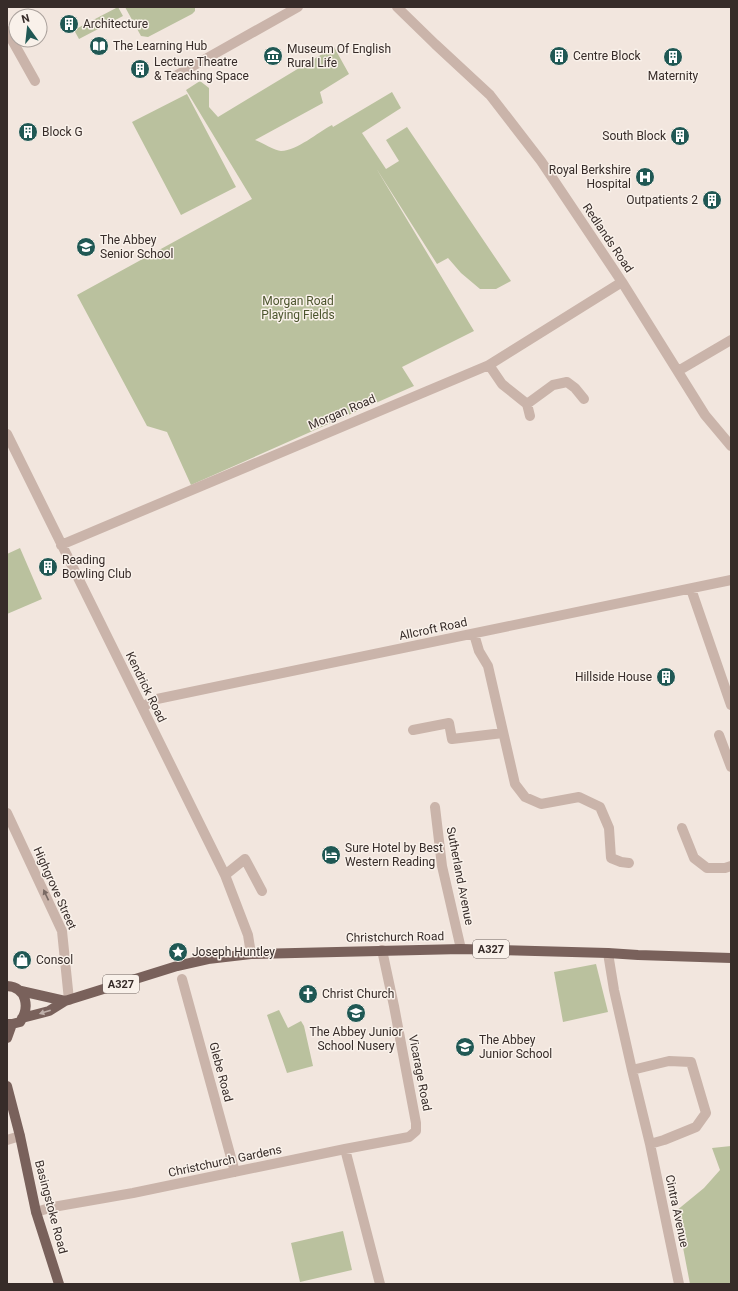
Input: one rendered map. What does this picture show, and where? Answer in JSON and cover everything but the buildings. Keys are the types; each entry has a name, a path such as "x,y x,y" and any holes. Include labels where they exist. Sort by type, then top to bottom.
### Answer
{"main road":[{"name":"Christchurch Road","path":"9,1024 20,1022 22,1018 49,1011 67,1001 177,966 208,959 251,954 461,949 608,952 638,955 731,958"},
{"path":"12,986 67,1001"},
{"path":"12,986 26,1002 25,1012 22,1018"},
{"path":"7,1038 9,1024"},
{"name":"Basingstoke Road","path":"7,1086 20,1136 36,1212 59,1284"}],"street":[{"path":"177,75 298,7"},
{"name":"Redlands Road","path":"397,7 490,95 541,161 622,282 705,415 731,446"},
{"path":"7,31 35,81"},
{"name":"Morgan Road","path":"62,544 489,365 622,282"},
{"path":"678,372 731,340"},
{"path":"489,365 502,384 527,404 530,416"},
{"path":"527,404 553,385 567,382 575,388 584,399"},
{"name":"Kendrick Road","path":"7,434 225,875 248,935 251,954"},
{"name":"Allcroft Road","path":"142,707 157,699 731,580"},
{"path":"692,589 731,705"},
{"path":"474,634 479,651 488,666 515,784 525,797 541,804 579,797 600,807 609,828 611,858 629,863"},
{"path":"413,730 449,723 452,739 503,732"},
{"path":"719,735 731,767"},
{"name":"Sutherland Avenue","path":"435,808 442,866 461,949"},
{"name":"Highgrove Street","path":"7,813 62,931 67,1001"},
{"path":"682,828 694,858 707,868 725,868 731,866"},
{"path":"225,875 245,859 262,891"},
{"name":"Vicarage Road","path":"382,950 411,1094 416,1131"},
{"name":"Cintra Avenue","path":"608,952 614,990 650,1144 679,1284"},
{"name":"Glebe Road","path":"182,979 235,1172"},
{"path":"632,1070 669,1061 691,1062 706,1113 696,1127 650,1144"},
{"name":"Christchurch Gardens","path":"36,1212 53,1207 133,1194 409,1137 416,1131"},
{"path":"7,1140 20,1136"},
{"path":"345,1149 380,1284"}],"green space":[{"path":"118,7 123,16 79,39 74,30"},
{"path":"125,7 195,7 195,11 148,37 141,36"},
{"name":"Morgan Road Playing Fields","path":"334,47 349,74 320,92 323,103 255,140 278,151 294,148 392,92 401,108 362,133 386,169 399,161 386,140 407,127 511,281 496,289 480,289 461,273 448,258 437,264 376,168 474,331 402,367 414,386 191,485 167,432 147,426 77,295 252,199 186,90 200,81 209,88 209,107 218,117"},
{"path":"187,94 236,187 181,215 132,122"},
{"path":"20,548 42,599 7,614 7,554"},
{"path":"596,964 608,1012 563,1022 554,972"},
{"path":"279,1010 288,1028 301,1021 304,1026 313,1066 287,1073 267,1015"},
{"path":"731,1146 731,1284 690,1284 676,1211 704,1188 720,1170 712,1148"},
{"path":"343,1231 352,1270 300,1282 291,1243"}],"place":[{"name":"Architecture","path":"69,24"},
{"name":"The Learning Hub","path":"99,46"},
{"name":"Museum Of English Rural Life","path":"273,56"},
{"name":"Centre Block","path":"559,56"},
{"name":"Maternity","path":"673,57"},
{"name":"Lecture Theatre & Teaching Space","path":"140,69"},
{"name":"Block G","path":"28,132"},
{"name":"South Block","path":"680,136"},
{"name":"Royal Berkshire Hospital","path":"645,177"},
{"name":"Outpatients 2","path":"712,200"},
{"name":"The Abbey Senior School","path":"86,247"},
{"name":"Reading Bowling Club","path":"48,567"},
{"name":"Hillside House","path":"666,677"},
{"name":"Sure Hotel by Best Western Reading","path":"331,855"},
{"name":"Joseph Huntley","path":"178,952"},
{"name":"Consol","path":"22,960"},
{"name":"Christ Church","path":"308,994"},
{"name":"The Abbey Junior School Nusery","path":"356,1013"},
{"name":"The Abbey Junior School","path":"465,1047"}]}
